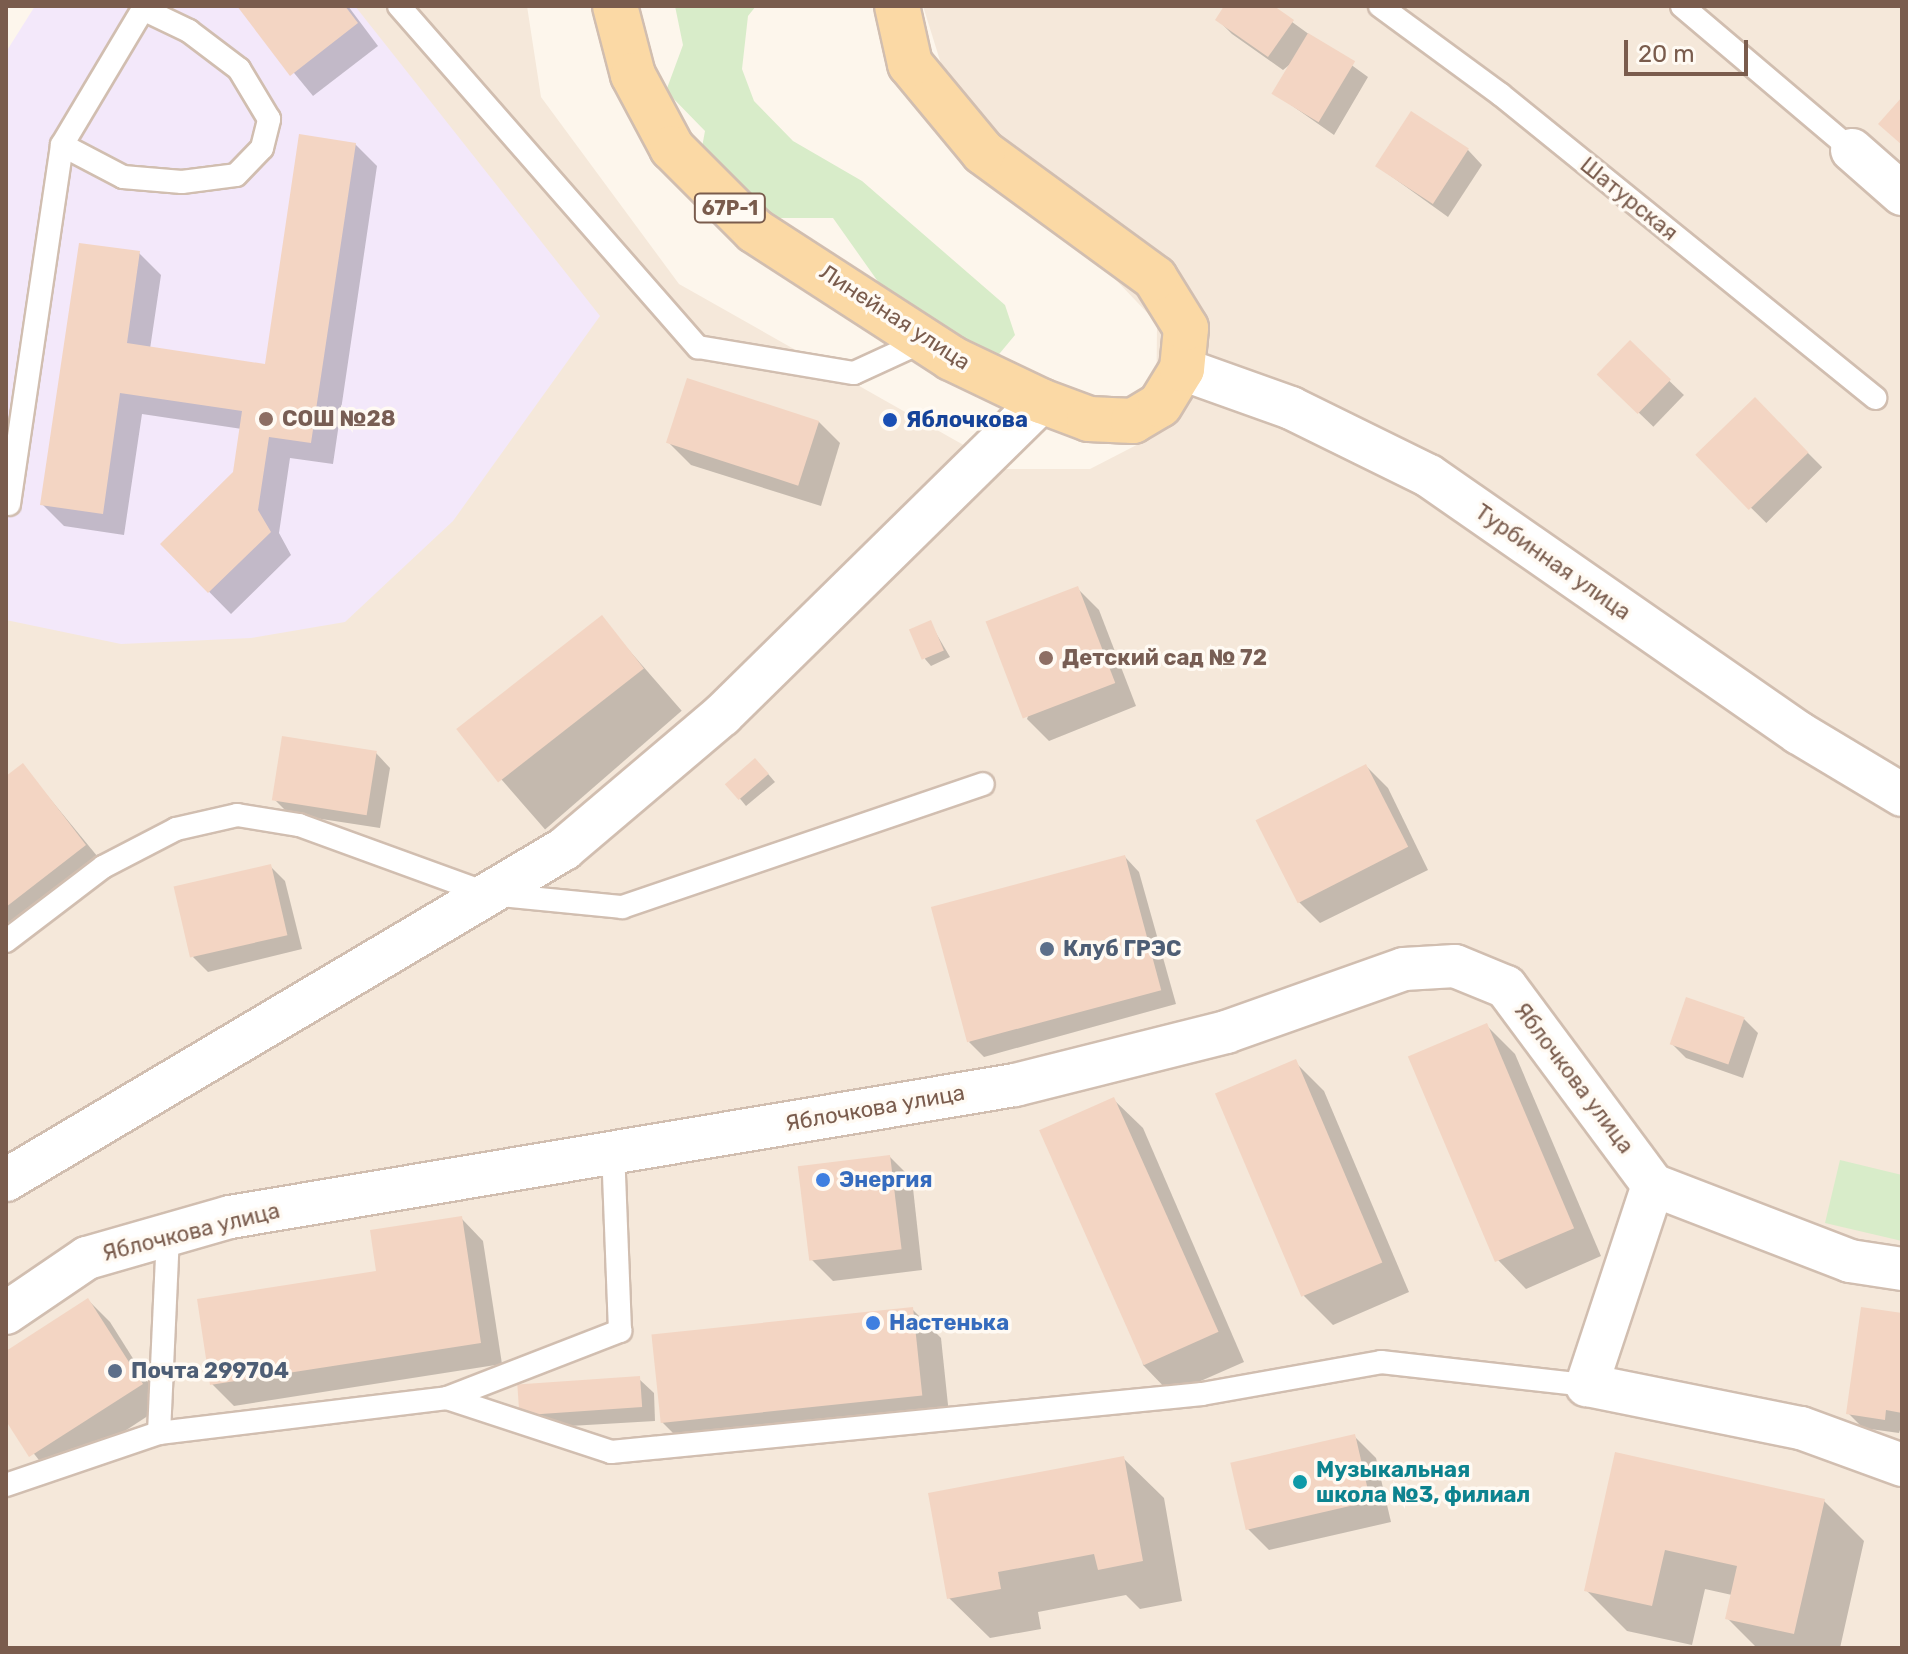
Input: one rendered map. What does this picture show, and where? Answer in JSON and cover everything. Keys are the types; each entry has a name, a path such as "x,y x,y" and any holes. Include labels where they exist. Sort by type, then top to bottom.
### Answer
{"main road":[{"name":"Линейная улица","path":"615,6 633,75 672,148 710,190 755,231 951,358 1041,401 1089,419 1133,421 1160,405 1182,369 1186,328 1155,278 983,152 944,110 910,64 897,6"}],"street":[{"path":"1852,150 1902,194"},
{"name":"Турбинная улица","path":"1182,369 1291,408 1429,476 1799,733 1902,795"},
{"path":"6,1180 564,849 722,715 1041,401"},
{"name":"Яблочкова улица","path":"6,1313 87,1258 230,1217 1015,1085 1226,1032 1404,969 1455,966 1506,987 1653,1185"},
{"path":"1902,1269 1850,1261 1653,1185 1587,1385 1801,1428 1902,1465"}],"lane":[{"path":"399,6 698,347 854,373 927,340"},
{"name":"Шатурская","path":"1380,6 1500,94 1875,398"},
{"path":"1682,6 1720,33 1852,150"},
{"path":"9,504 62,145 144,8 189,31 239,69 269,119 262,148 236,175 182,182 123,177 62,145"},
{"path":"6,941 103,867 176,829 237,815 299,825 489,894 622,907 983,784"},
{"path":"6,1485 159,1433 447,1398 620,1331 613,1152"},
{"path":"159,1433 168,1235"},
{"path":"447,1398 611,1452 1202,1394 1381,1362 1587,1385"}],"shaded area":[{"name":"СОШ №28","path":"35,6 355,6 600,316 453,521 345,622 251,638 121,644 6,620 6,52"},
{"path":"62,6 527,6 541,97 679,284 1006,469 1090,469 1156,435 1157,323 956,112 923,6 1902,6 1902,1648 6,1648 6,394"}],"green space":[{"path":"675,6 756,6 748,16 742,69 754,101 793,141 862,181 1005,305 1015,335 995,359 896,307 833,218 747,218 695,185 705,131 666,91 683,45"},
{"path":"1840,1160 1902,1175 1902,1241 1825,1223"}],"building":[{"path":"237,6 345,6 358,23 290,76"},
{"path":"1224,6 1274,6 1294,20 1268,57 1215,20"},
{"path":"1308,33 1355,61 1319,122 1271,94"},
{"path":"1902,97 1902,145 1878,124"},
{"path":"1411,111 1469,149 1433,204 1375,166"},
{"name":"СОШ №28","path":"299,134 356,143 311,443 269,437 258,510 271,532 208,593 160,544 233,472 242,411 120,393 103,514 40,505 79,243 140,251 127,343 265,364"},
{"path":"1630,340 1671,380 1638,414 1597,375"},
{"path":"687,378 819,421 798,486 666,443"},
{"path":"1755,397 1808,452 1749,510 1695,455"},
{"path":"1078,586 1115,683 1023,719 986,621"},
{"path":"602,615 644,669 498,782 456,729"},
{"path":"931,620 944,650 922,660 909,629"},
{"path":"282,736 377,751 367,815 272,800"},
{"path":"755,758 769,774 739,800 725,784"},
{"path":"23,763 86,845 6,907 6,776"},
{"path":"1366,764 1408,847 1298,903 1256,820"},
{"name":"Клуб ГРЭС","path":"1125,855 1161,990 967,1042 931,907"},
{"path":"271,864 287,935 190,958 174,886"},
{"path":"1686,997 1745,1017 1728,1064 1670,1044"},
{"path":"1487,1023 1574,1228 1495,1262 1408,1057"},
{"path":"1296,1059 1382,1262 1301,1297 1215,1093"},
{"path":"1114,1097 1219,1332 1144,1365 1039,1130"},
{"path":"890,1155 902,1249 809,1261 798,1166"},
{"path":"462,1216 481,1343 210,1385 197,1299 376,1271 370,1230"},
{"path":"88,1298 143,1384 29,1457 6,1421 6,1351"},
{"path":"913,1307 922,1396 661,1423 651,1334"},
{"path":"1861,1307 1902,1313 1902,1413 1886,1410 1885,1420 1846,1414"},
{"path":"640,1376 642,1407 519,1416 517,1385"},
{"name":"Музыкальная школа №3, филиал","path":"1355,1434 1371,1501 1246,1530 1230,1463"},
{"path":"1615,1452 1825,1499 1794,1634 1725,1619 1737,1566 1665,1550 1652,1606 1584,1591"},
{"path":"1124,1456 1143,1561 1098,1570 1094,1554 998,1572 1001,1589 947,1599 928,1493"}],"place":[{"name":"СОШ №28","path":"266,419"},
{"name":"Яблочкова","path":"890,420"},
{"name":"Детский сад № 72","path":"1046,658"},
{"name":"Клуб ГРЭС","path":"1047,949"},
{"name":"Энергия","path":"823,1180"},
{"name":"Настенька","path":"873,1323"},
{"name":"Почта 299704","path":"115,1371"},
{"name":"Музыкальная школа №3, филиал","path":"1300,1482"}]}
